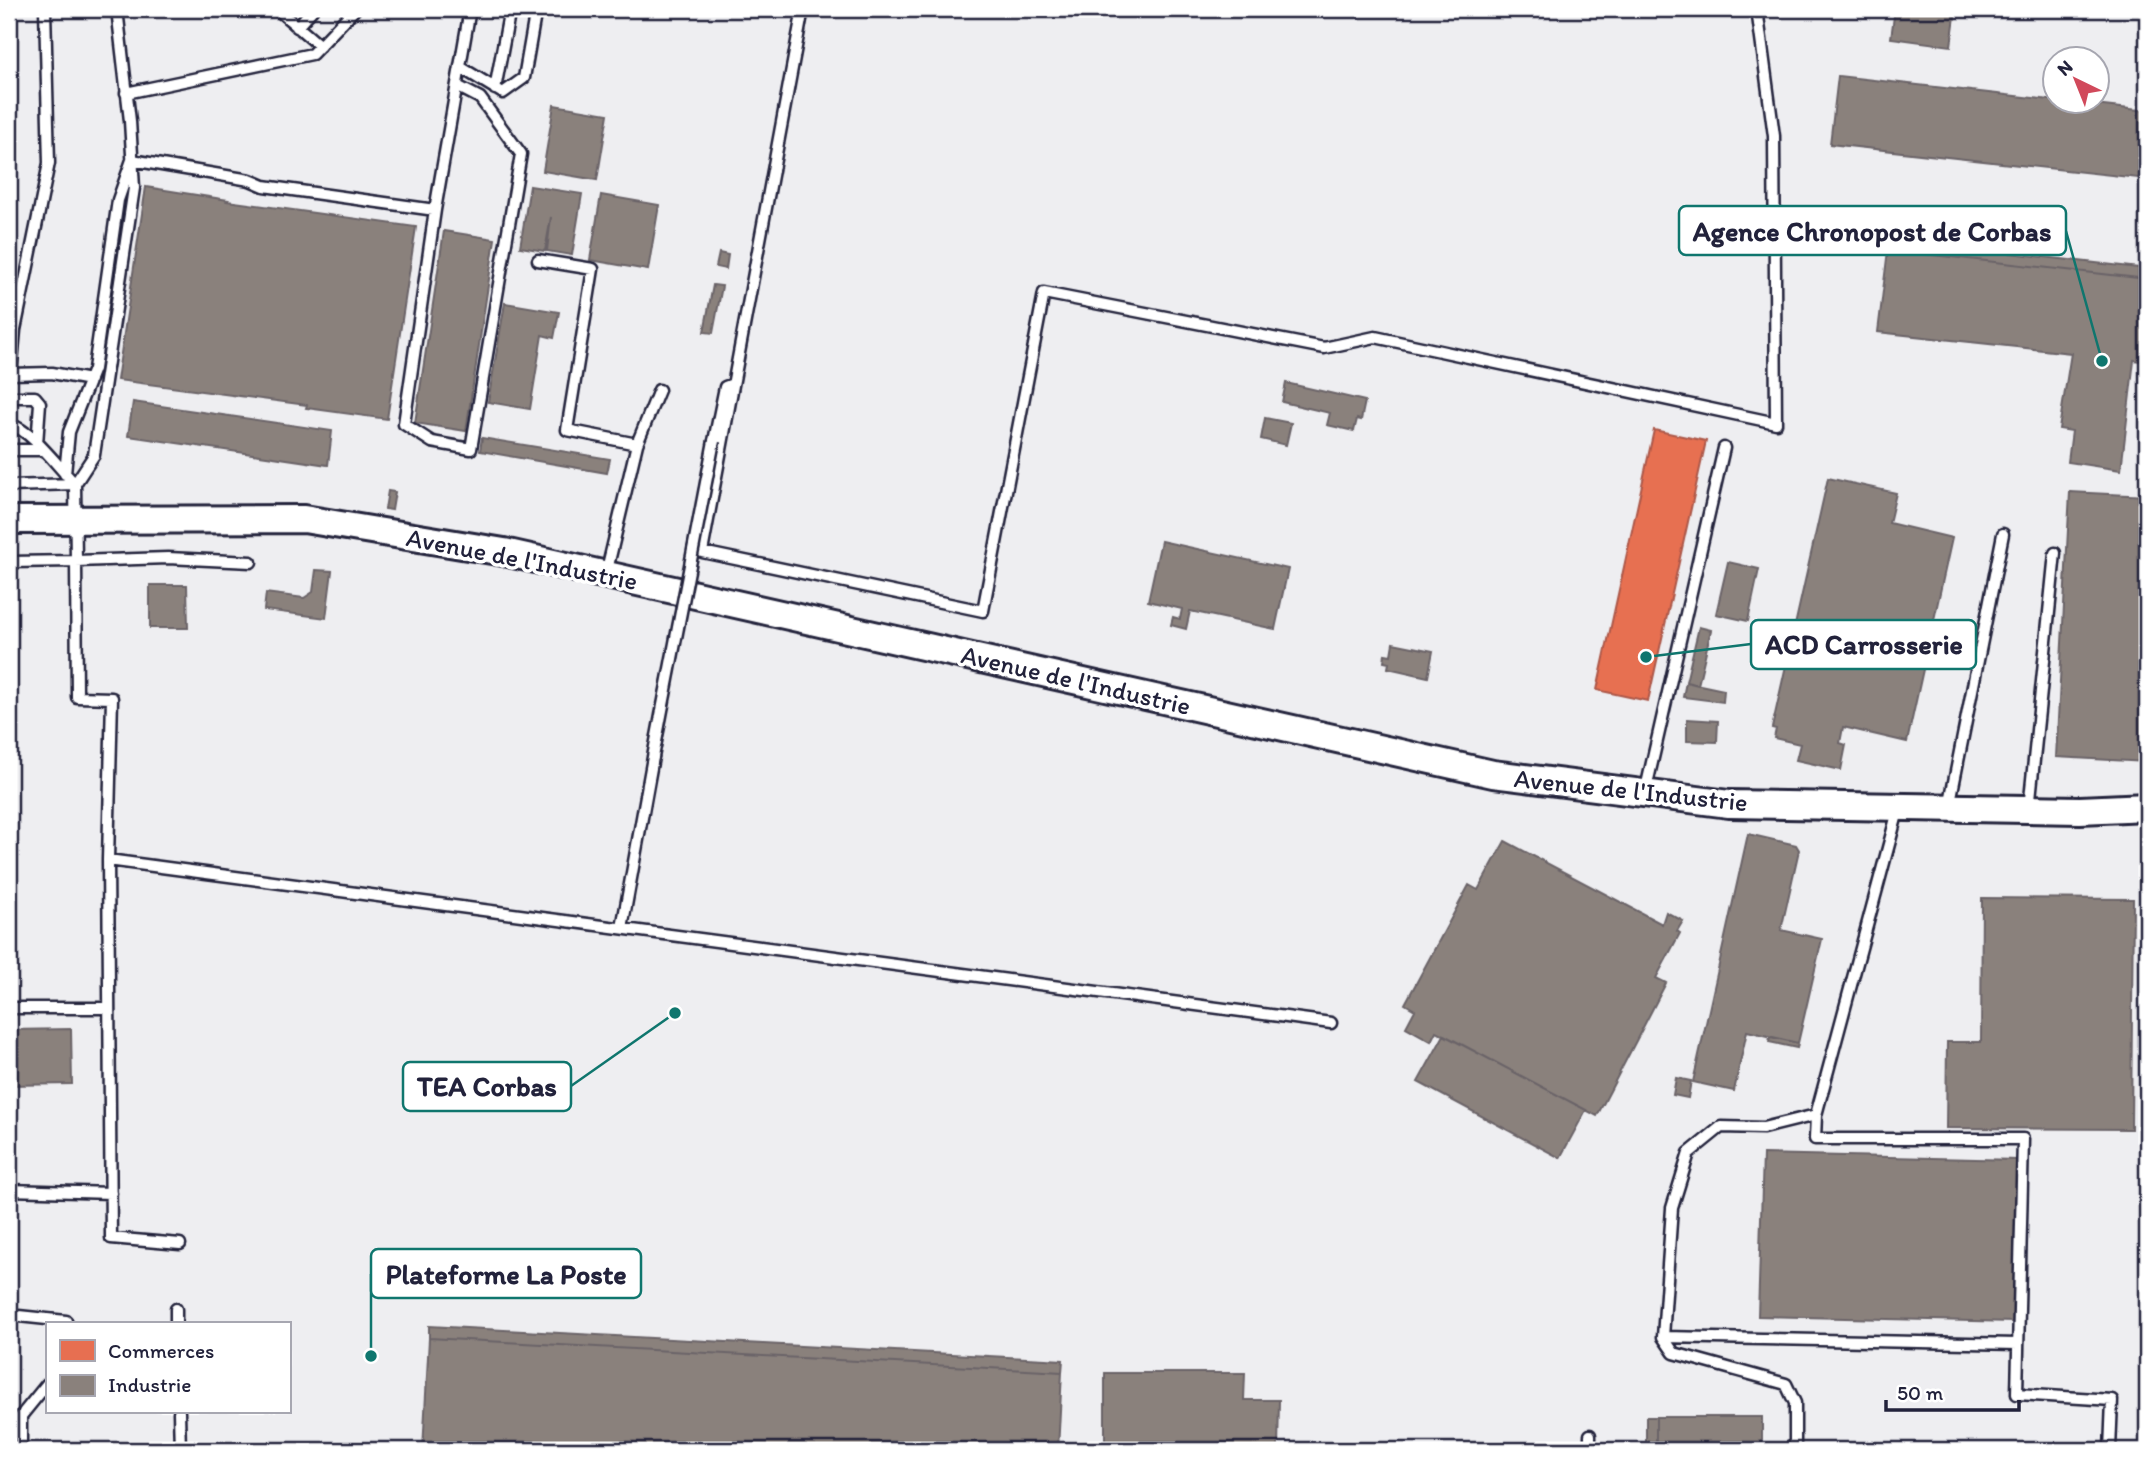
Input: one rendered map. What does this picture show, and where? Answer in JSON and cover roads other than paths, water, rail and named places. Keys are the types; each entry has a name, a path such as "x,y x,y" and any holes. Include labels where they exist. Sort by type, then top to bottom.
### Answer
{"street":[{"name":"Avenue de l'Industrie","path":"9,520 304,519 504,552 1493,774 1729,804 2080,810 2147,807"}],"lane":[{"path":"45,9 49,163 12,330 10,374 52,373 90,380"},
{"path":"117,9 134,188 94,455 75,484 77,697 112,698 108,860 111,1238 180,1244"},
{"path":"297,27 313,9"},
{"path":"126,93 312,54 355,9"},
{"path":"457,86 480,97 521,154 471,449 432,442 404,424 435,210 470,9"},
{"path":"495,89 510,9"},
{"path":"460,67 503,93 524,78 536,9"},
{"path":"803,9 702,552 984,611 1044,293 1324,348 1375,337 1776,423 1774,136 1757,9"},
{"path":"279,10 320,46"},
{"path":"132,160 250,180 264,186 435,210"},
{"path":"65,474 69,432 94,369 118,200 132,160"},
{"path":"538,260 593,269 567,430 637,444"},
{"path":"622,928 725,387 733,384"},
{"path":"606,575 637,444 659,390"},
{"path":"9,397 35,397 40,403 40,447"},
{"path":"9,424 40,447 75,484"},
{"path":"9,450 40,447"},
{"path":"1645,793 1724,448"},
{"path":"9,486 75,484"},
{"path":"1949,808 2003,534"},
{"path":"2029,809 2055,553"},
{"path":"9,562 168,558 251,562"},
{"path":"1899,807 1815,1115 1815,1139 2023,1139 2017,1394 2112,1400 2110,1450"},
{"path":"108,860 1331,1023"},
{"path":"9,1008 109,1008"},
{"path":"1795,1450 1795,1403 1786,1384 1674,1353 1663,1337 1672,1208 1689,1153 1721,1126 1763,1128 1815,1115"},
{"path":"9,1190 111,1193"},
{"path":"176,1309 176,1322"},
{"path":"9,1315 66,1322"},
{"path":"1663,1337 2018,1344"},
{"path":"21,1450 21,1416 46,1385"},
{"path":"179,1414 180,1450"},
{"path":"1590,1435 1590,1450"}],"place":[{"name":"Agence Chronopost de Corbas","path":"2102,361"},
{"name":"ACD Carrosserie","path":"1646,657"},
{"name":"TEA Corbas","path":"675,1013"},
{"name":"Plateforme La Poste","path":"371,1356"}]}
